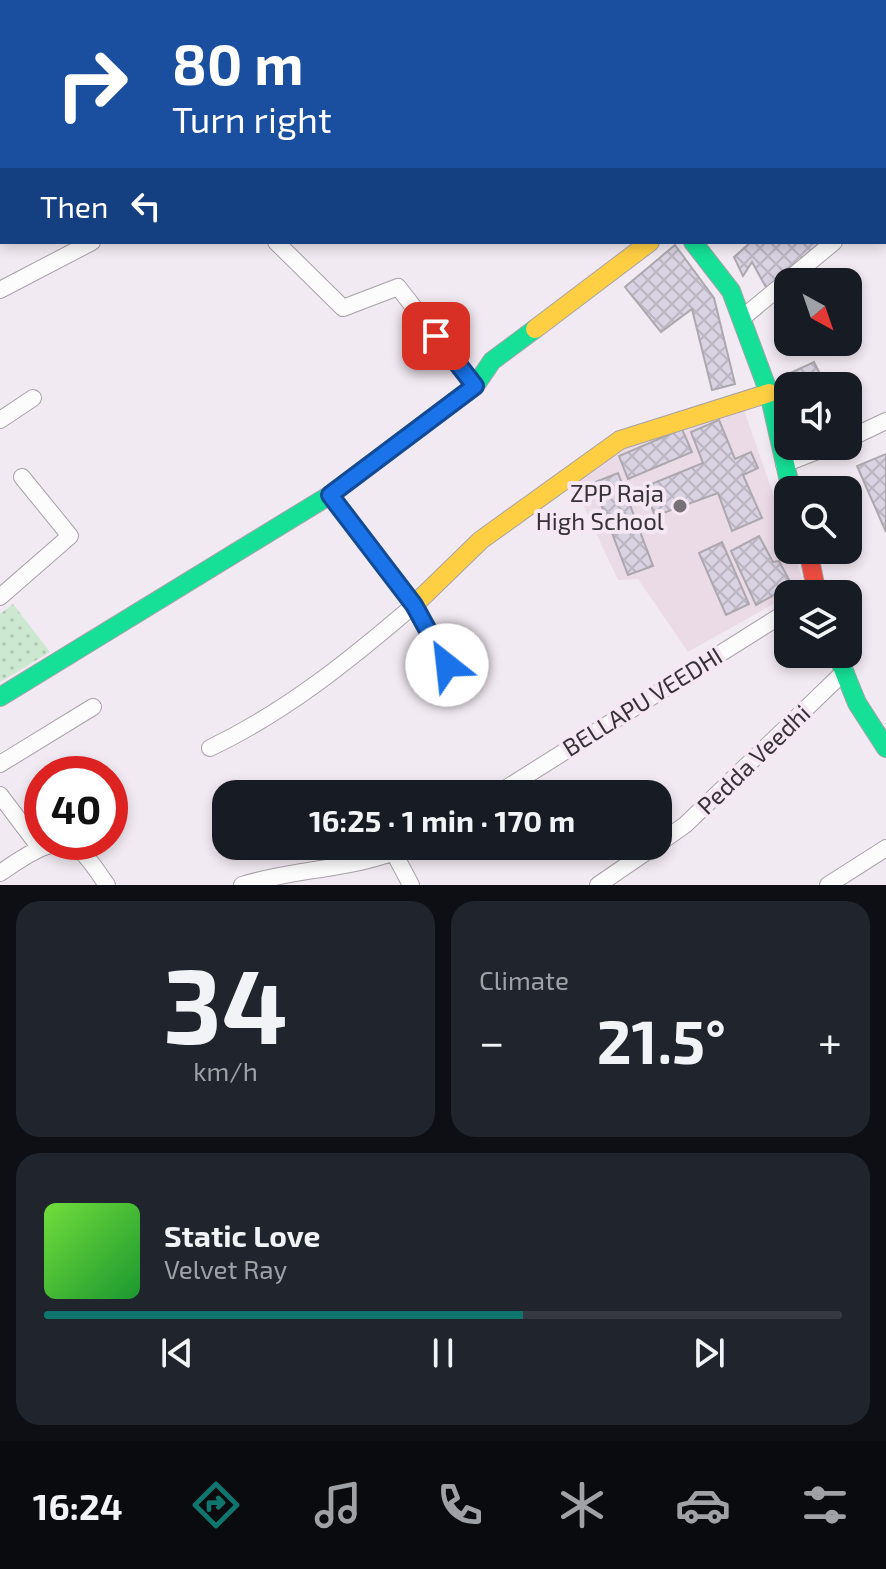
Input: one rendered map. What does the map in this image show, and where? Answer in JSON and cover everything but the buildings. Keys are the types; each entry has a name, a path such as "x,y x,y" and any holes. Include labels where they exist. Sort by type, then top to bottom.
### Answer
{"street":[{"path":"0,290 88,244"},
{"path":"278,244 343,308 398,287 475,386"},
{"path":"0,697 330,495 475,386 492,361 647,244"},
{"path":"695,244 731,291 769,393 787,476"},
{"path":"741,319 832,244"},
{"path":"210,748 253,727 329,677 414,605 481,540 620,440 769,393"},
{"path":"0,420 33,398"},
{"path":"862,432 886,421"},
{"path":"784,464 794,460"},
{"path":"0,597 70,536 22,477"},
{"path":"330,495 414,605 447,665"},
{"name":"BELLAPU VEEDHI","path":"519,780 774,620"},
{"name":"Pedda Veedhi","path":"672,834 685,825 836,668"},
{"path":"843,668 857,703 886,748"},
{"path":"0,764 93,707"},
{"path":"0,795 24,827"},
{"path":"835,883 886,848"},
{"path":"0,873 24,858"},
{"path":"87,860 107,885"},
{"path":"242,885 271,876 320,870 360,860"},
{"path":"404,860 411,885"},
{"name":"Pedda Veedhi","path":"598,885 634,860"}],"shaded area":[{"name":"ZPP Raja High School","path":"742,404 774,497 774,564 798,564 803,580 774,580 774,603 688,652 638,579 618,580 569,475 644,439"}],"green space":[{"path":"13,604 50,652 0,682 0,614"}],"traffic: fast":[{"path":"695,244 731,291 769,393 788,476"},
{"path":"0,697 330,495 475,386 492,361 535,329"},
{"path":"843,668 857,703 886,748"}],"traffic: slow":[{"path":"535,329 647,244"},
{"path":"447,665 414,605 481,540 620,440 769,393"}],"traffic: jam":[{"path":"811,564 814,580"}],"place":[{"name":"ZPP Raja High School","path":"680,506"}],"route":[{"path":"436,336 475,386 330,495 414,605 447,665"}]}
